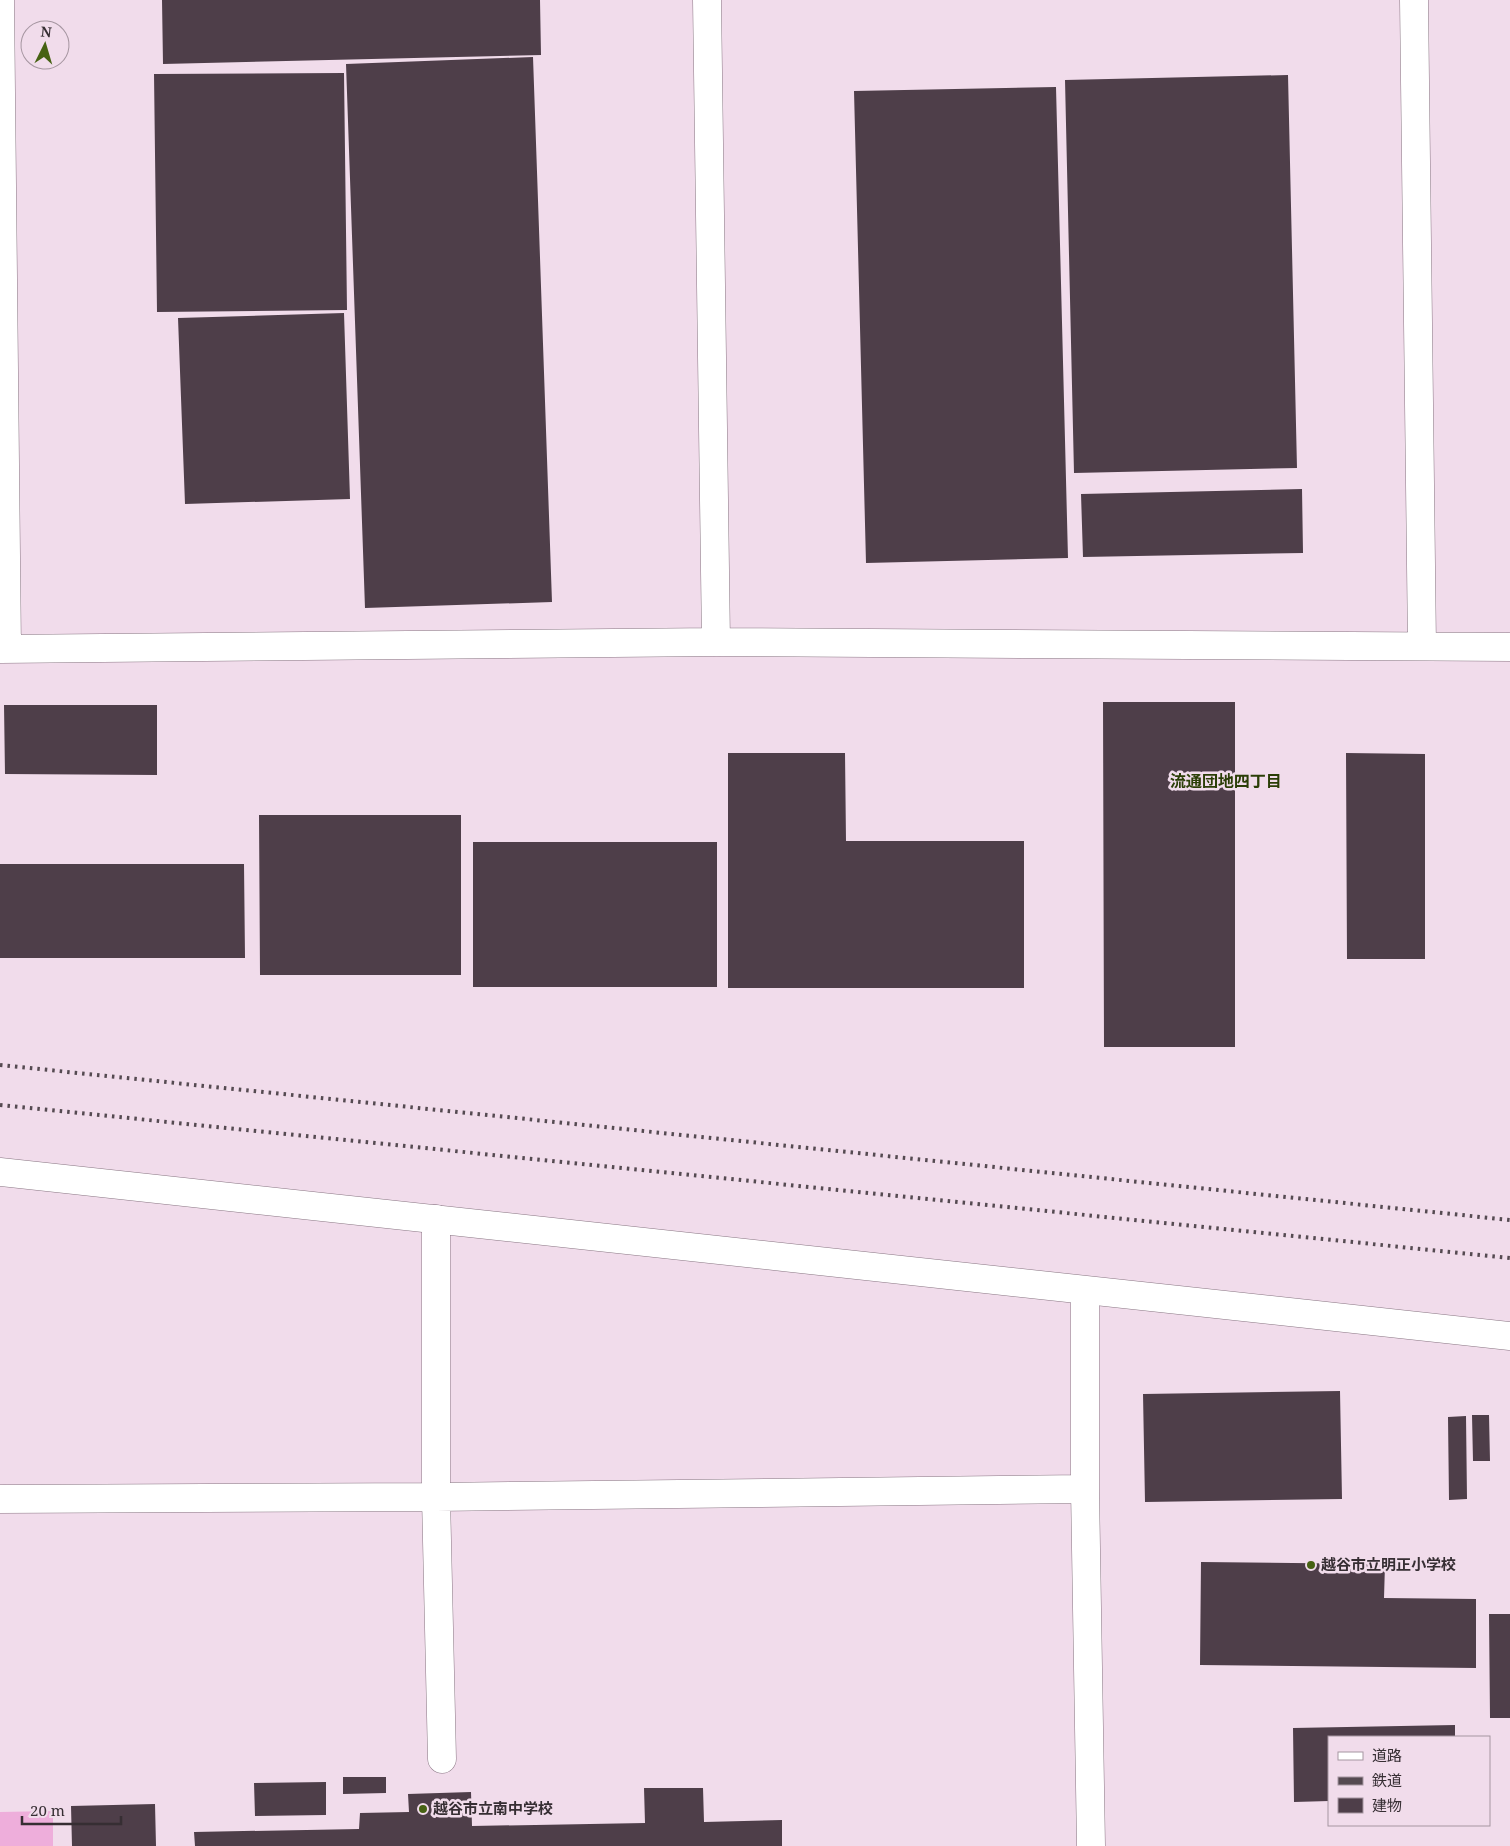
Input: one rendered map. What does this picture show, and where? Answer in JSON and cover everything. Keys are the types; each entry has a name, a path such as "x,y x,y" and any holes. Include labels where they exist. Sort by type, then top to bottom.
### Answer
{"street":[{"path":"0,0 4,649 716,642 1510,647"},
{"path":"707,0 716,642"},
{"path":"1414,0 1422,646"},
{"path":"0,1172 1510,1336"},
{"path":"436,1219 436,1497 442,1759"},
{"path":"1085,1291 1085,1489 1091,1846"},
{"path":"0,1499 436,1497 1085,1489"}],"shaded area":[{"path":"53,1811 53,1846 0,1846 0,1812"}],"building":[{"path":"162,0 540,0 541,55 163,64"},
{"path":"533,57 552,602 365,608 346,64"},
{"path":"344,73 347,310 157,312 154,74"},
{"path":"1288,75 1297,468 1074,473 1065,80"},
{"path":"1056,87 1068,558 866,563 854,91"},
{"path":"344,313 350,499 185,504 178,318"},
{"path":"1302,489 1303,553 1083,557 1081,494"},
{"path":"1103,702 1235,702 1235,1047 1104,1047"},
{"path":"4,705 157,705 157,775 5,774"},
{"path":"728,753 845,753 846,841 1024,841 1024,988 728,988"},
{"path":"1346,753 1425,754 1425,959 1347,959"},
{"path":"259,815 461,815 461,975 260,975"},
{"path":"473,842 717,842 717,987 473,987"},
{"path":"0,864 244,864 245,958 0,958"},
{"path":"1340,1391 1342,1499 1145,1502 1143,1394"},
{"path":"1472,1415 1489,1415 1490,1461 1473,1461"},
{"path":"1466,1416 1467,1499 1449,1500 1448,1417"},
{"path":"1201,1562 1385,1564 1384,1598 1476,1599 1476,1668 1200,1665"},
{"path":"1489,1614 1510,1614 1510,1718 1490,1718"},
{"path":"1455,1725 1455,1736 1328,1736 1328,1801 1294,1802 1293,1728"},
{"path":"343,1777 386,1777 386,1793 343,1794"},
{"path":"326,1782 326,1815 255,1816 254,1783"},
{"path":"644,1788 703,1788 704,1822 782,1820 782,1846 195,1846 194,1832 359,1829 360,1813 409,1812 408,1794 471,1792 472,1826 645,1823"},
{"path":"155,1804 156,1846 72,1846 71,1806"}],"railway":[{"path":"0,1065 1510,1220"},
{"path":"0,1105 1510,1258"}],"place":[{"name":"越谷市立明正小学校","path":"1311,1565"},
{"name":"越谷市立南中学校","path":"423,1809"}],"district":[{"name":"流通団地四丁目","path":"1226,781"}]}
